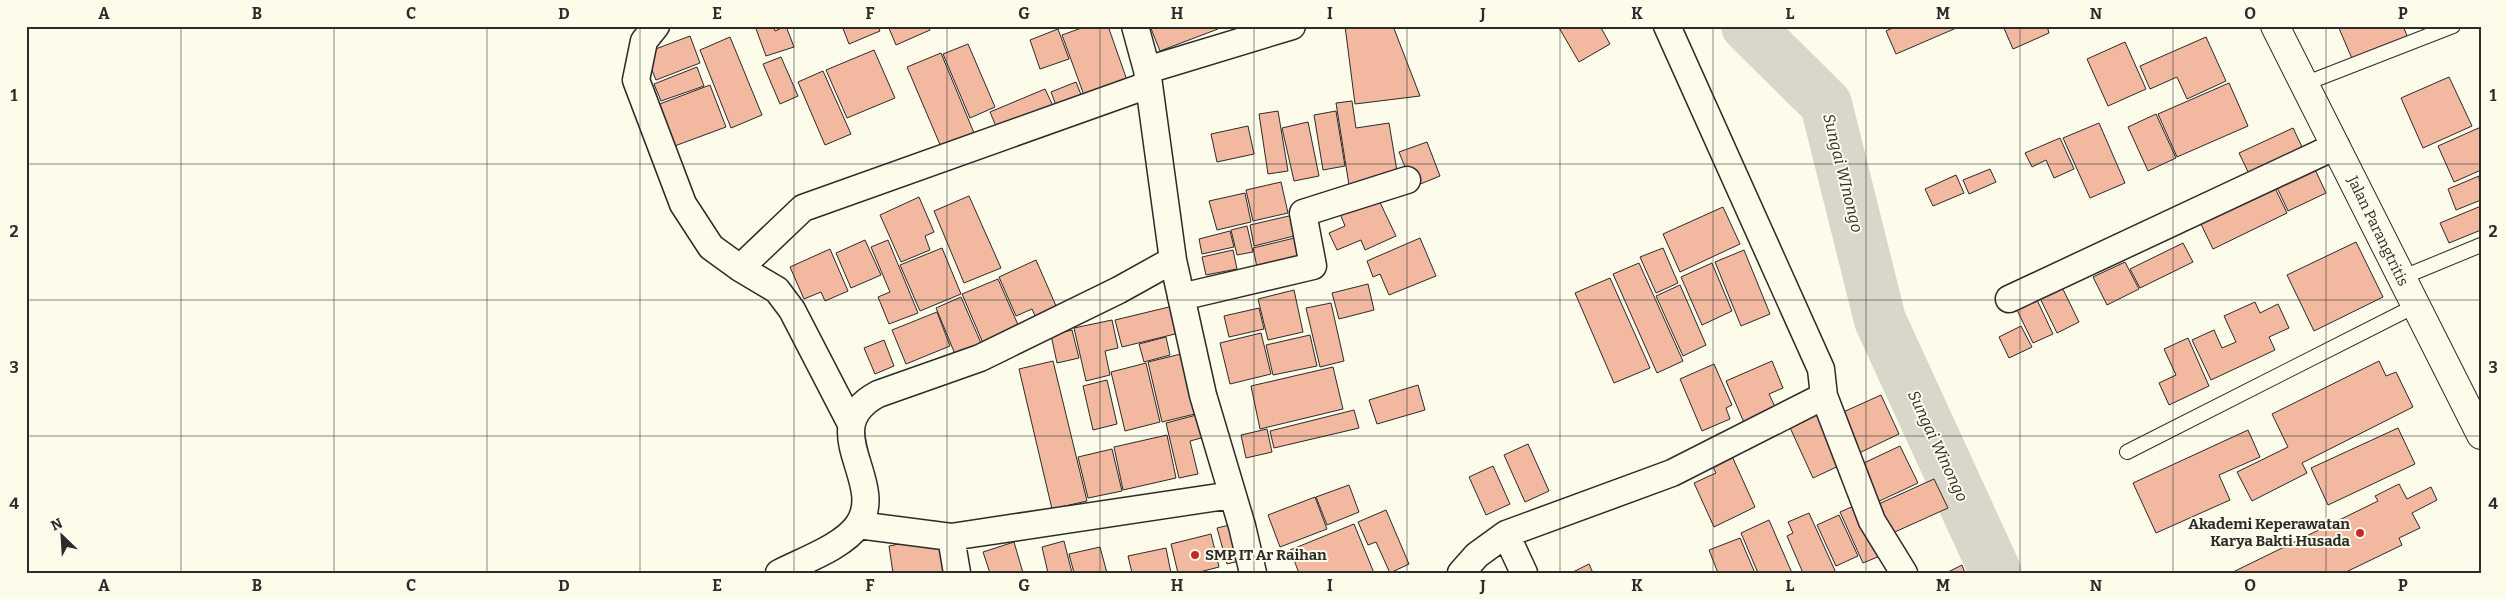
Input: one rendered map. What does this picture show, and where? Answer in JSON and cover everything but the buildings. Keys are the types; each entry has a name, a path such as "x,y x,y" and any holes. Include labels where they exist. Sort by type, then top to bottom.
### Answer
{"main road":[{"name":"Jalan Parangtritis","path":"2275,26 2481,435"}],"street":[{"path":"656,26 644,41 636,80 683,204 711,247 740,268 777,290 792,310 851,424"},
{"path":"1135,26 1147,78 1173,260 1203,395 1242,526 1253,573"},
{"path":"740,268 803,208 1147,78 1292,26"},
{"path":"1667,26 1821,369 1824,396 1872,521 1904,573"},
{"path":"2009,299 2336,146"},
{"path":"1181,297 1313,266 1303,213 1406,180"},
{"path":"779,573 836,544 858,525 864,512 865,496 852,439 851,424 855,411 864,401 878,394 980,358 1119,290 1173,260"},
{"path":"1461,573 1477,556 1506,534 1672,473 1824,396"},
{"path":"858,525 951,537 1232,495"},
{"path":"1506,534 1524,573"},
{"path":"951,537 957,573"}],"lane":[{"path":"2304,84 2454,26"},
{"path":"2401,278 2481,245"},
{"path":"2127,452 2415,306"}],"waterway":[{"name":"Sungai WInongo","path":"1747,26 1826,104 1880,320 1996,573"}],"place":[{"name":"Akademi Keperawatan Karya Bakti Husada","path":"2360,533"},
{"name":"SMP IT Ar Raihan","path":"1195,555"}],"water label":[{"name":"Sungai Winongo","path":"1938,446"}]}
